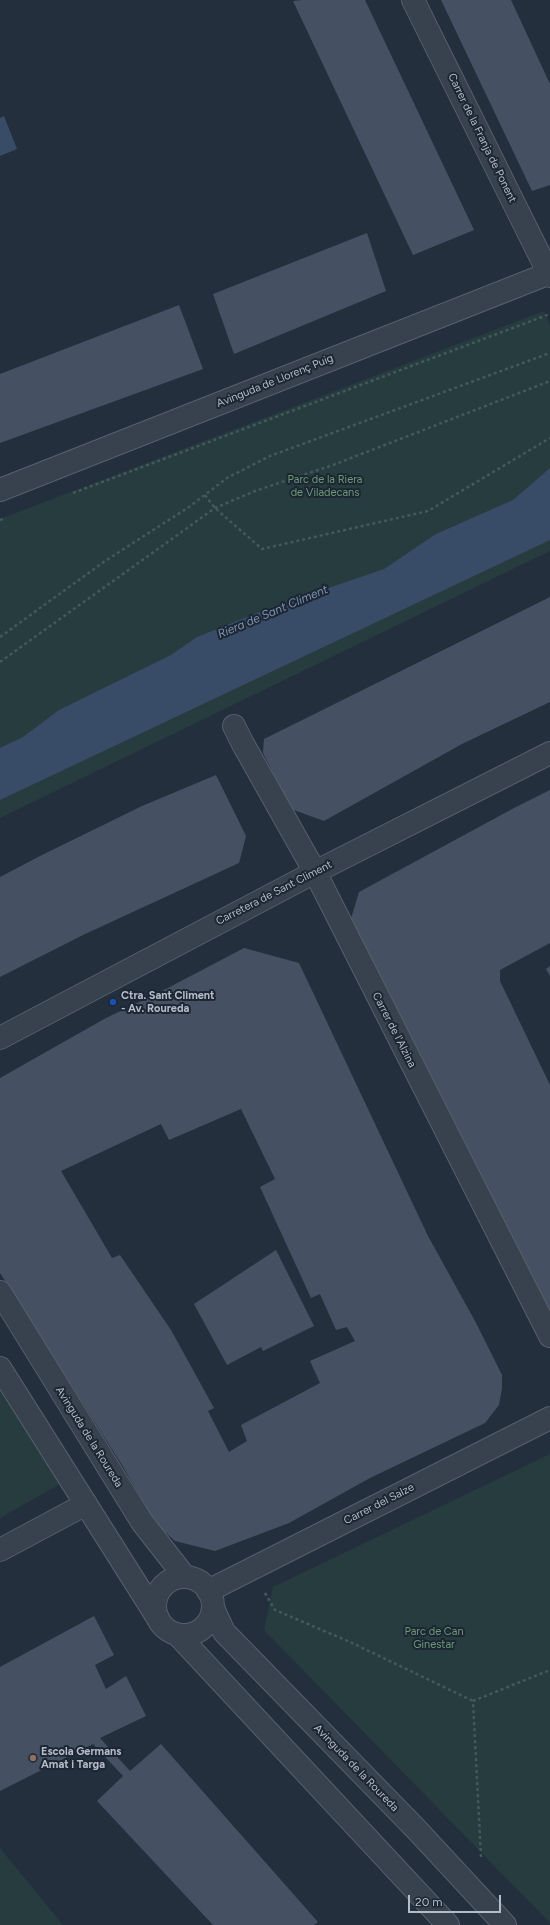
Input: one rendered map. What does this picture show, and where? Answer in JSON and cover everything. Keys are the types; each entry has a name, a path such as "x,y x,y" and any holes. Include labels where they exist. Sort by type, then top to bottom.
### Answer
{"street":[{"name":"Carrer de la Franja de Ponent","path":"413,0 550,274"},
{"name":"Avinguda de Llorenç Puig","path":"0,490 550,274"},
{"name":"Carrer de l'Alzina","path":"234,726 242,744 315,872 550,1336"},
{"name":"Carretera de Sant Climent","path":"0,1038 315,872 550,753"},
{"name":"Avinguda de la Roureda","path":"0,1292 142,1522 185,1577"},
{"path":"0,1368 159,1620 170,1631 185,1635 201,1630 211,1616 210,1599 204,1584 195,1578 185,1577 174,1579 166,1584 156,1601 156,1611 159,1620"},
{"name":"Carrer del Salze","path":"210,1599 252,1569 550,1418"},
{"path":"0,1550 86,1504"},
{"name":"Avinguda de la Roureda","path":"210,1599 224,1632 505,1925"},
{"path":"177,1634 448,1925"}],"path":[{"path":"67,495 550,314"},
{"path":"0,637 105,561 205,495 228,478 270,456 550,353"},
{"path":"0,662 215,508 255,492 333,465 550,381"},
{"path":"205,495 215,508 262,549 428,511 550,438"},
{"path":"0,520 7,518"},
{"path":"252,1569 274,1610 350,1642 473,1701 550,1670"},
{"path":"473,1701 483,1901"}],"green space":[{"name":"Parc de la Riera de Viladecans","path":"544,311 550,325 550,551 0,818 0,519"},
{"path":"0,1391 62,1483 0,1518"},
{"name":"Parc de Can Ginestar","path":"550,1454 550,1923 264,1630 273,1587"},
{"path":"0,1848 63,1925 0,1925"}],"water":[{"path":"4,116 17,149 0,156 0,118"},
{"name":"Riera de Sant Climent","path":"550,468 550,540 0,800 0,748 23,737 59,710 171,655 197,637 270,608 384,569 436,534 513,500"}],"building":[{"path":"365,0 474,230 413,255 293,1"},
{"path":"441,0 511,0 550,84 550,185 532,191"},
{"path":"367,233 386,291 234,354 213,294"},
{"path":"179,305 203,369 0,443 0,374"},
{"path":"550,597 550,702 462,744 324,821 291,809 263,753 264,739"},
{"path":"216,775 246,836 239,863 83,935 0,977 0,877 142,806"},
{"path":"550,790 550,943 500,970 500,981 550,1085 550,1322 349,925 359,892"},
{"path":"244,948 299,963 428,1236 475,1321 502,1375 502,1388 499,1405 485,1423 370,1478 289,1523 215,1551 175,1541 156,1524 122,1465 0,1273 0,1078 106,1018 164,990","holes":["241,1109 275,1179 260,1187 311,1298 320,1294 336,1330 347,1327 355,1341 310,1361 320,1383 241,1425 247,1441 229,1452 208,1411 214,1408 171,1330 120,1255 112,1258 61,1171 161,1124 169,1140"]},
{"path":"550,966 550,976 546,969"},
{"path":"276,1250 314,1326 263,1351 261,1347 227,1365 194,1304"},
{"name":"Escola Germans Amat i Targa","path":"94,1616 114,1655 95,1665 106,1689 126,1676 146,1716 100,1738 130,1771 161,1744 318,1922 314,1925 213,1925 97,1801 123,1776 93,1744 0,1791 0,1667"}],"place":[{"name":"Ctra. Sant Climent - Av. Roureda","path":"113,1002"},
{"name":"Escola Germans Amat i Targa","path":"33,1758"}]}
